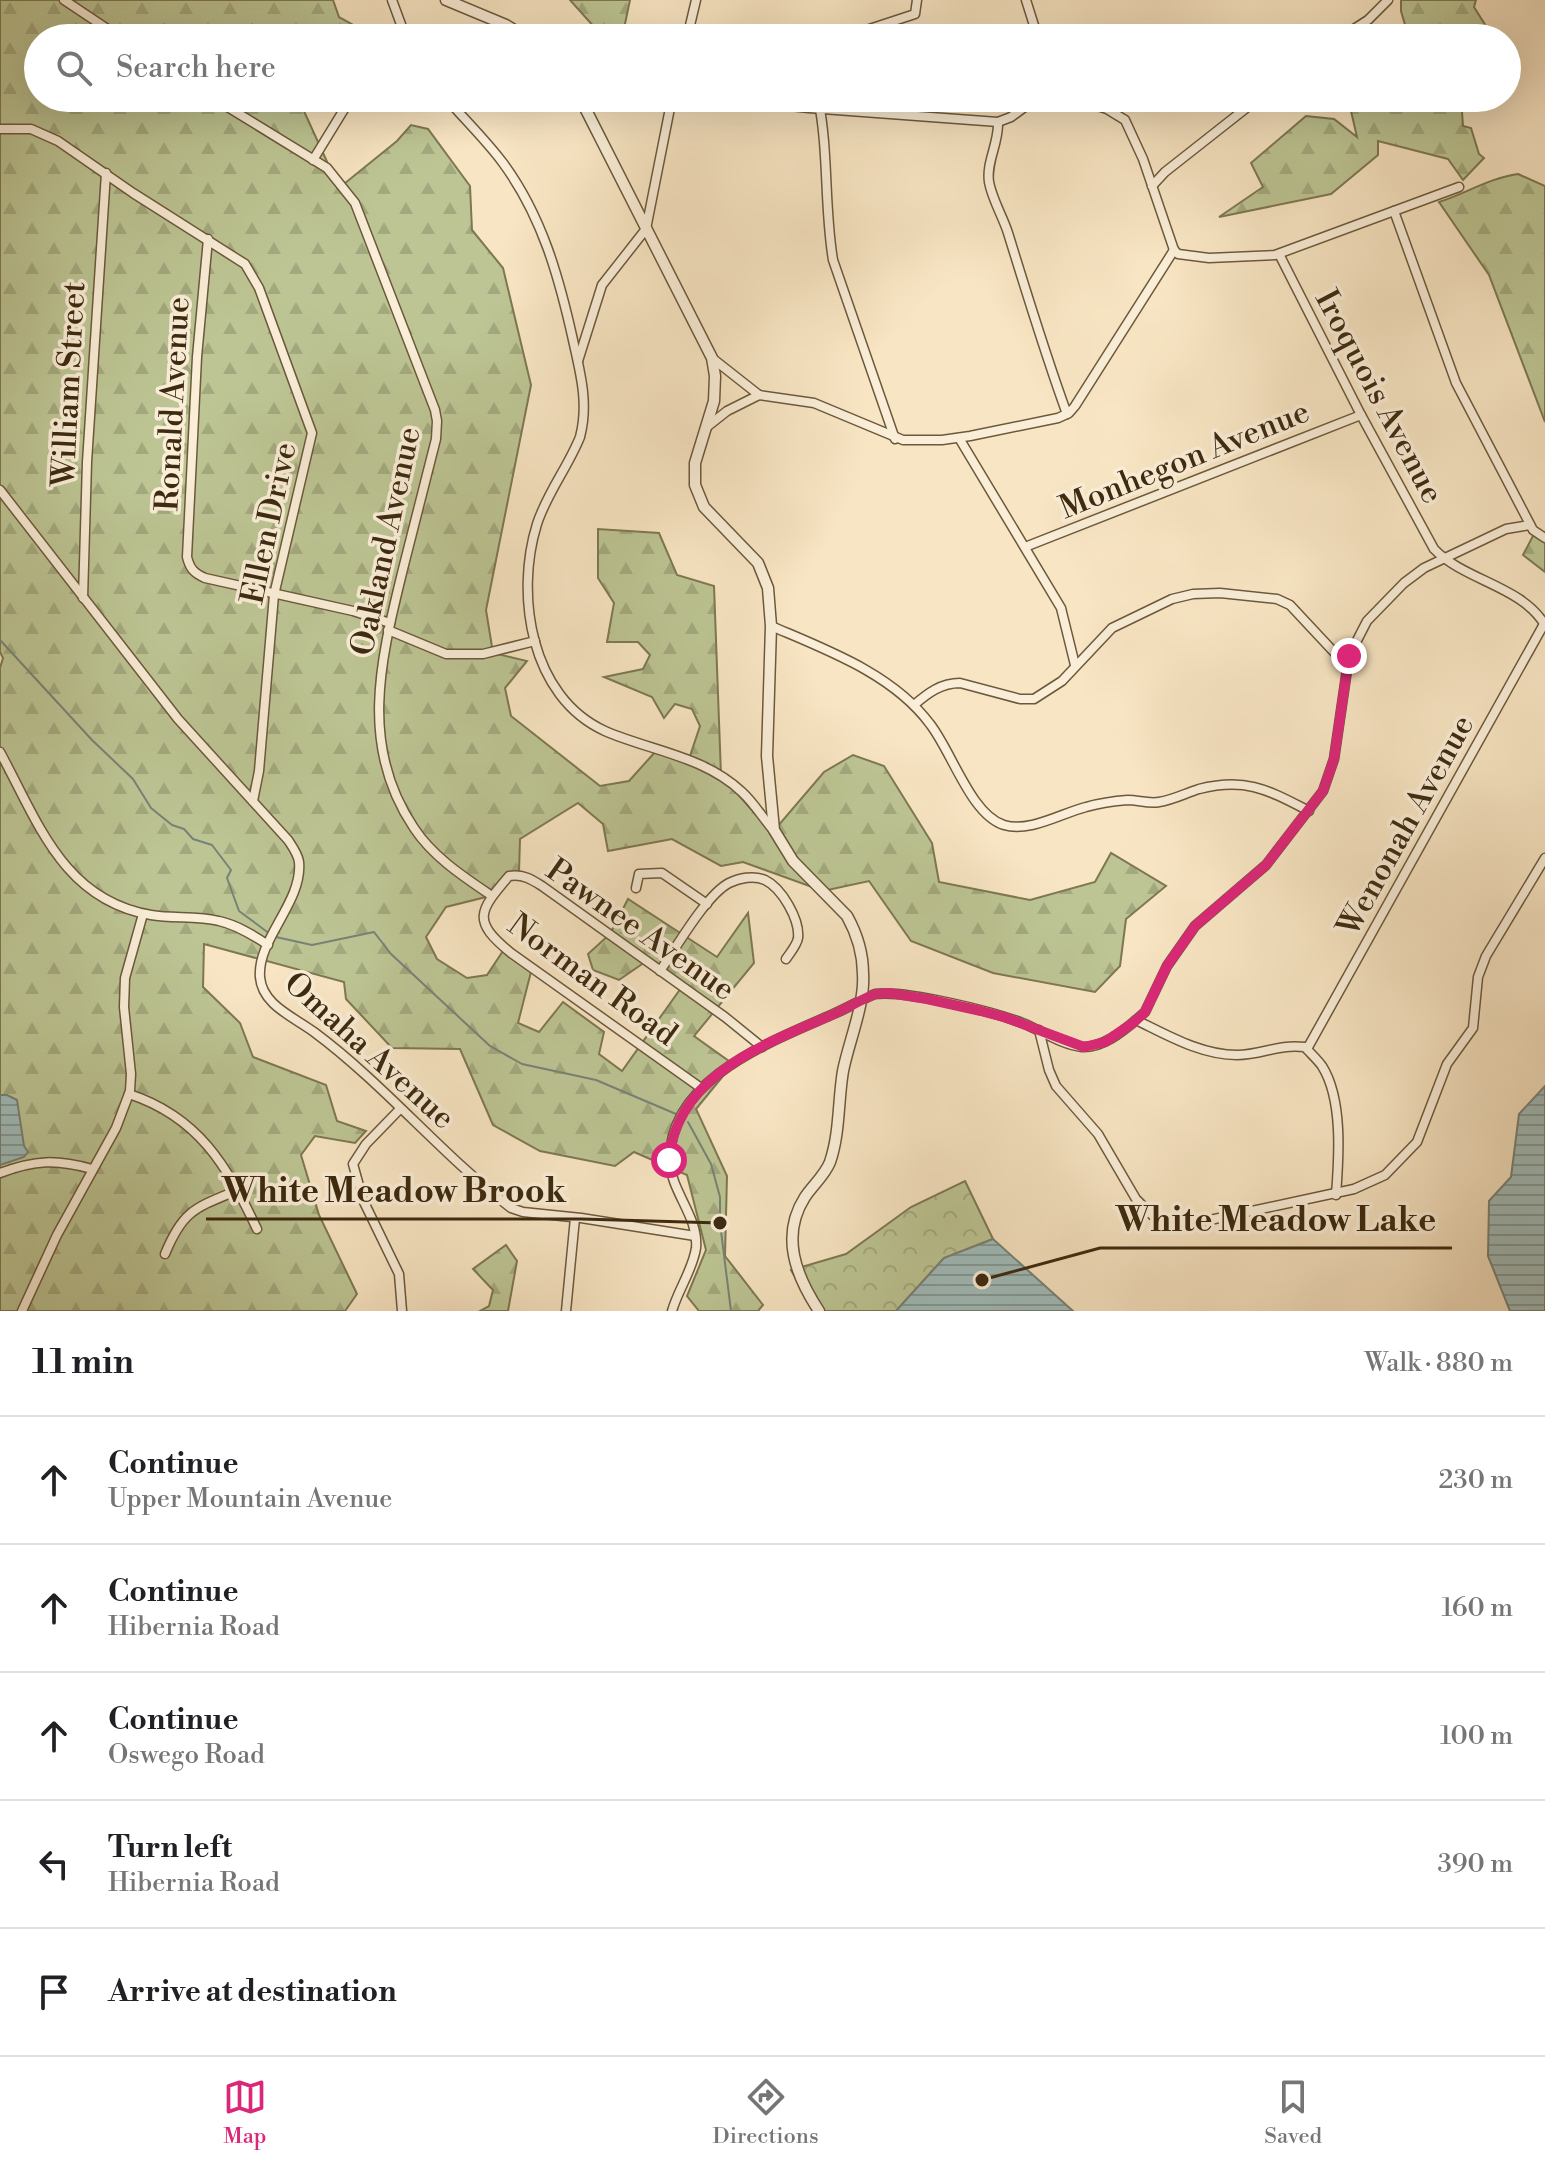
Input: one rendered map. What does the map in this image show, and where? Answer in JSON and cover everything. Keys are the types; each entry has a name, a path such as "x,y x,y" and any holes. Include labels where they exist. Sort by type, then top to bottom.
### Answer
{"street":[{"path":"64,0 100,24"},
{"path":"392,0 401,24"},
{"path":"446,0 504,24"},
{"path":"691,24 696,0"},
{"path":"885,24 915,14 917,0"},
{"path":"1026,0 1034,24"},
{"path":"1362,24 1388,0"},
{"name":"Oakland Avenue","path":"236,112 327,168 355,203 437,421 436,439 389,627 377,700 382,748 393,789 415,831 440,857 492,896"},
{"path":"313,160 342,112"},
{"path":"458,112 503,163 544,236 557,276 584,391 584,423 574,452 538,522 527,573 535,641 555,689 563,701 583,718 620,737 675,755 718,774 743,792 774,830 793,861 847,916 852,926 864,978 843,1073 831,1159 801,1204 792,1227 792,1254 806,1290 819,1311"},
{"path":"587,112 712,358 715,386 708,426 695,463 695,485 698,497 715,521 745,548 765,575 771,603 767,756 774,830"},
{"path":"577,361 602,285 646,229 669,112"},
{"path":"820,112 833,260 895,439"},
{"path":"861,112 998,122 1018,112"},
{"path":"1112,112 1125,120 1132,131 1178,254 1209,258 1279,254 1459,187"},
{"path":"1152,186 1165,172 1241,112"},
{"path":"998,122 999,138 989,167 989,183 1004,219 1035,323 1067,414"},
{"name":"Ellen Drive","path":"0,129 31,129 58,141 245,264 253,273 312,433 274,595 259,771 253,801"},
{"name":"William Street","path":"83,598 87,462 106,173"},
{"path":"1394,211 1456,383 1530,525 1545,538"},
{"name":"Ronald Avenue","path":"208,239 197,357 187,557 192,570 205,578 274,595"},
{"path":"712,358 759,395 814,403 895,439 959,438 1034,425 1067,414 1089,385 1174,250"},
{"name":"Iroquois Avenue","path":"1279,254 1361,415 1434,549 1442,558"},
{"path":"708,426 727,411 759,395"},
{"name":"Monhegon Avenue","path":"1025,547 1361,415"},
{"path":"959,438 1061,608 1075,665"},
{"name":"Omaha Avenue","path":"0,490 178,719 288,840 299,862 296,881 261,961 259,976 262,989 271,1001 333,1047 511,1208 695,1236"},
{"path":"672,1311 694,1257 695,1236 671,1177 670,1151 675,1128 701,1088 727,1067 762,1047 881,993 981,1011 1084,1047 1105,1042 1145,1012 1167,966 1195,926 1208,912 1255,876 1323,791 1331,772 1347,666 1354,642 1367,621 1404,583 1442,558 1506,529 1530,525"},
{"path":"1442,558 1528,605 1545,625"},
{"path":"914,705 932,690 950,683 1020,699 1034,699 1062,681 1112,628 1152,608 1193,594 1220,593 1277,599 1290,605 1347,666"},
{"path":"274,595 353,611 433,650 455,655 483,654 535,641"},
{"name":"Wenonah Avenue","path":"1307,1049 1545,625"},
{"path":"771,626 871,672 914,705 951,755 981,811 1010,827 1041,822 1099,803 1129,800 1156,803 1222,783 1242,783 1275,793 1309,811"},
{"path":"0,752 52,847 74,878 102,898 143,914 219,921 269,942"},
{"path":"1039,1030 1056,1086 1105,1143 1136,1199 1152,1215 1166,1220 1196,1223 1336,1195 1374,1182 1396,1165 1417,1142 1447,1064 1473,1028 1478,977 1486,956 1545,858"},
{"path":"636,888 639,874 662,873 707,904"},
{"name":"Pawnee Avenue","path":"492,896 509,876 519,874 527,877 725,1017 762,1047"},
{"path":"660,971 707,904 721,888 739,879 766,880 780,894 797,927 798,941 786,959"},
{"name":"Norman Road","path":"492,896 484,913 484,928 490,936 701,1088"},
{"path":"22,1311 46,1256 116,1128 129,1094 131,1074 124,1007 125,978 143,914"},
{"path":"1136,1020 1178,1041 1221,1053 1256,1053 1285,1044 1307,1049 1322,1066 1333,1097 1338,1137 1336,1195"},
{"path":"129,1094 150,1101 178,1117 219,1159 257,1229"},
{"path":"400,1109 366,1144 353,1164 357,1187 399,1274 402,1311"},
{"path":"0,1173 26,1163 44,1161 67,1162 92,1169"},
{"path":"165,1254 176,1226 189,1212 238,1190"},
{"path":"566,1311 575,1218"}],"green space":[{"path":"0,0 333,0 339,17 351,24 24,24 24,112 304,112 339,188 397,141 411,125 428,129 470,186 472,230 503,268 531,385 486,610 493,653 527,661 505,688 511,716 600,786 629,781 656,751 688,762 700,726 692,709 675,704 664,718 652,697 604,677 643,669 650,655 638,642 607,642 614,603 598,578 598,529 659,533 677,575 714,586 721,775 772,833 824,772 853,755 884,766 932,843 939,882 1030,900 1095,882 1111,853 1166,886 1126,919 1120,966 1095,992 993,973 911,941 869,881 823,891 743,862 721,866 672,839 608,851 603,824 578,803 520,839 519,872 494,895 446,907 426,937 437,959 467,978 487,975 505,948 532,968 518,1023 539,1032 563,1002 604,1032 599,1054 622,1071 681,988 648,960 619,980 593,970 588,954 610,934 628,899 717,957 748,913 754,963 694,1036 733,1064 696,1109 727,1176 725,1256 763,1305 758,1311 699,1311 687,1296 706,1250 687,1175 634,1152 615,1166 540,1151 493,1125 460,1049 392,1048 346,999 344,982 204,944 203,987 240,1023 253,1057 326,1085 337,1121 366,1131 355,1143 315,1136 301,1155 319,1215 357,1294 345,1311 0,1311 0,668 3,658 0,652"},
{"path":"570,0 630,0 625,24 591,24"},
{"path":"1401,0 1476,0 1474,7 1485,24 1405,24"},
{"path":"1351,112 1462,112 1463,126 1471,128 1479,154 1484,158 1463,180 1448,159 1378,141 1378,155 1331,194 1219,217 1263,187 1251,163 1306,116 1334,119 1357,137"},
{"path":"1518,174 1545,186 1545,422 1489,275 1439,202"},
{"path":"1535,532 1545,533 1545,572 1523,555"},
{"path":"965,1181 993,1239 944,1258 896,1311 814,1311 791,1270 846,1254 911,1207"},
{"path":"506,1245 517,1261 508,1311 480,1311 489,1306 493,1290 473,1269"}],"water":[{"path":"1545,1086 1545,1311 1510,1311 1488,1256 1489,1201 1511,1177 1519,1114"},
{"path":"0,1095 17,1100 24,1146 28,1152 24,1157 0,1165"},
{"path":"993,1239 1073,1311 896,1311 944,1258"}],"waterway":[{"path":"0,640 92,740 133,779 151,808 172,825 184,829 193,839 212,845 231,870 227,878 239,911 270,934"},
{"path":"276,937 312,945 374,932 391,954 490,1046 522,1064 596,1080 676,1114"},
{"path":"688,1122 711,1164 720,1197 720,1223 731,1311"}],"place":[{"name":"White Meadow Brook","path":"720,1223"},
{"name":"White Meadow Lake","path":"982,1280"}],"route":[{"path":"669,1160 675,1128 682,1115 701,1088 718,1074 780,1037 875,994 927,999 981,1011 1084,1047 1105,1042 1133,1023 1145,1012 1167,966 1195,926 1266,865 1323,791 1334,759 1349,656"}]}
